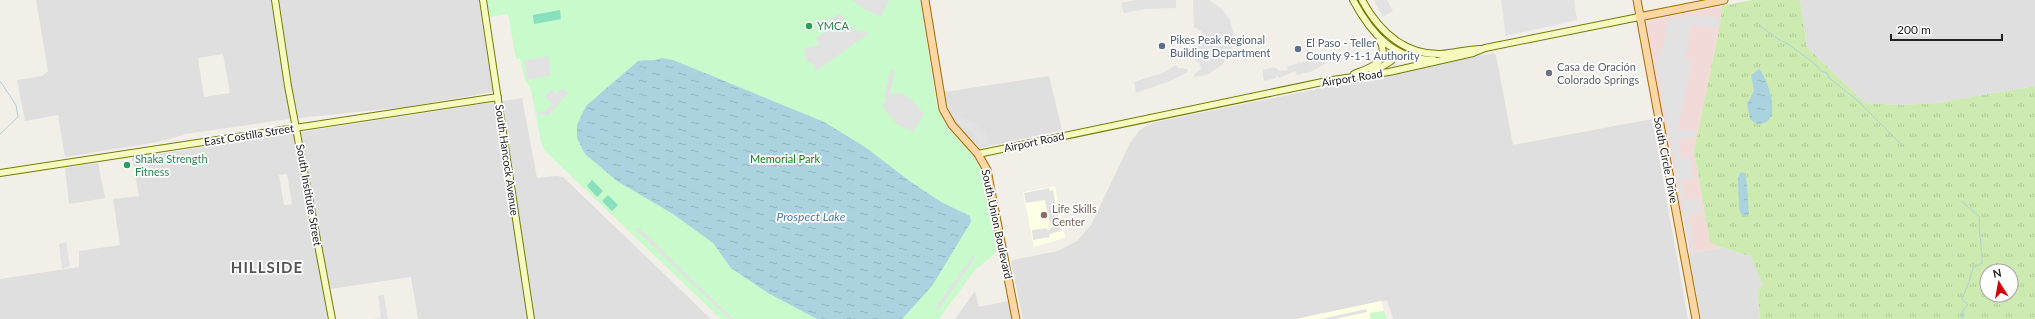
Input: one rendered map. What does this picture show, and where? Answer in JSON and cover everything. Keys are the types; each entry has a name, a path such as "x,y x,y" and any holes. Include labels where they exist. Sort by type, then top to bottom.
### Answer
{"main road":[{"name":"South Institute Street","path":"275,0 296,128 332,319"},
{"name":"South Hancock Avenue","path":"483,0 531,319"},
{"name":"South Union Boulevard","path":"925,0 943,109 952,125 978,154 989,177 1016,319"},
{"path":"1353,0 1363,18 1380,39 1397,50 1417,58 1442,60"},
{"path":"1362,0 1380,28 1410,49 1433,54 1485,48"},
{"name":"South Circle Drive","path":"1637,0 1696,319"},
{"name":"Airport Road","path":"978,154 1342,78 1384,72 1473,53 1485,48 1724,0"},
{"path":"1342,78 1373,67 1381,59 1383,50 1380,39"},
{"path":"1384,72 1401,44"},
{"path":"1357,73 1380,68 1391,61"},
{"name":"East Costilla Street","path":"0,173 498,97"}],"shaded area":[{"path":"36,0 479,0 493,92 406,107 289,119 186,134 158,142 65,157 58,115 25,121 17,80 42,76 48,71","holes":["223,54 230,93 204,97 198,58"]},
{"path":"852,0 889,0 881,17"},
{"path":"1135,0 1176,0 1176,8 1145,9 1124,13 1121,3"},
{"path":"1193,0 1209,0 1221,8 1230,20 1234,36 1231,51 1222,65 1207,75 1194,77 1194,74 1201,69 1199,63 1195,60 1194,47 1200,45 1203,36 1201,31 1194,27"},
{"path":"1374,0 1387,0 1393,11 1383,17"},
{"path":"1501,0 1574,0 1577,20 1506,36"},
{"path":"1800,0 2035,0 2035,86 1937,103 1900,105 1865,103 1807,47"},
{"path":"1722,6 1720,24 1694,151 1710,243 1722,247 1689,254 1646,21"},
{"path":"840,13 847,25 859,31 867,31 869,33 816,71 811,62 807,62 804,48 819,45 816,38 826,31 822,25"},
{"path":"1689,16 1719,17 1718,28 1691,24 1685,59 1692,60 1678,129 1696,131 1695,137 1678,140 1681,158 1690,157 1693,178 1682,180 1685,200 1698,198 1701,212 1688,215 1695,250 1691,251 1656,62 1663,47 1668,20"},
{"path":"1322,52 1324,55 1328,52 1333,59 1313,71 1297,75 1295,71 1279,78 1277,75 1276,78 1265,81 1263,78 1263,70 1274,67 1280,71 1288,70 1287,67 1301,62 1302,65 1302,62 1309,61"},
{"path":"1493,53 1496,55 1513,145 1652,119 1688,319 1393,319 1387,300 1296,319 1023,319 1011,262 1013,260 1058,251 1077,241 1091,225 1130,143 1139,131 1146,126 1156,122"},
{"path":"548,56 551,75 527,80 524,61"},
{"path":"1176,65 1178,68 1187,69 1188,72 1170,81 1136,93 1134,82 1165,72"},
{"path":"891,70 895,71 890,92 896,95 898,92 905,95 914,102 924,114 913,132 897,124 882,106 887,98 884,97"},
{"path":"1049,76 1062,130 980,148 955,122 947,104 944,92"},
{"path":"562,88 568,93 548,116 544,114 538,116 537,112 546,111 552,104 545,97 551,90 556,94"},
{"path":"522,98 537,178 556,176 563,177 711,319 418,319 411,277 323,290 328,319 0,319 0,279 79,267 79,251 120,245 113,199 139,196 132,158","holes":["287,174 292,204 284,205 279,175"]},
{"path":"951,110 962,118 976,123 986,134 989,143 984,145 979,143 972,132 965,129 957,122"},
{"path":"98,163 105,198 69,204 65,168"},
{"name":"Life Skills Center","path":"1055,186 1065,238 1034,247 1023,192"},
{"path":"1049,188 1050,191 1053,190 1061,231 1049,234 1050,237 1033,240 1032,230 1047,228 1048,231 1053,226 1050,225 1045,200 1026,203 1024,193"},
{"path":"638,227 733,319 729,319 635,229"},
{"path":"66,242 70,266 62,269 59,244"},
{"path":"1722,247 1745,255 1750,253 1763,285 1757,290 1760,319 1701,319 1689,254"},
{"path":"973,256 975,258 939,309 936,307"},
{"path":"975,291 979,307 1008,301 1012,319 955,319"},
{"path":"384,295 388,319 374,319 381,317 378,296"},
{"path":"1381,301 1384,311 1370,313 1371,319 1296,319"},
{"path":"1366,309 1367,312 1335,319 1321,319"}],"green space":[{"name":"Memorial Park","path":"487,0 920,0 937,107 948,128 973,155 982,171 995,237 996,253 975,270 939,319 721,319 545,151 541,142 531,90 524,78 520,59 516,59 508,14 490,17"},
{"path":"1752,0 1800,0 1807,47 1865,103 1900,105 1937,103 2035,86 2035,319 1760,319 1757,290 1763,285 1750,254 1745,255 1710,243 1694,151 1720,24 1722,6"},
{"path":"560,10 561,19 534,24 533,15"},
{"path":"592,180 603,191 597,197 587,186"},
{"path":"608,195 618,205 612,211 602,201"},
{"path":"1384,311 1387,319 1371,319 1370,313"}],"water":[{"name":"Prospect Lake","path":"662,58 673,60 824,122 865,147 911,182 941,202 970,216 971,222 932,286 902,319 817,319 768,293 731,268 713,243 673,214 617,181 585,154 577,138 577,125 586,106 638,61"},
{"path":"1759,69 1768,85 1772,100 1772,113 1768,121 1756,124 1750,119 1747,104 1754,91 1751,75"},
{"path":"1743,172 1746,175 1749,214 1743,217 1739,209 1738,177 1740,173"}],"waterway":[{"path":"1760,26 1781,41 1788,44 1815,64 1821,71 1827,73 1829,78 1858,101 1903,146"},
{"path":"0,81 16,105 18,117 0,134"},
{"path":"1961,201 1980,217 1979,225 1982,258 1982,263 1973,268 1962,299 1968,305 1963,310 1962,319"}],"place":[{"name":"YMCA","path":"809,26"},
{"name":"Pikes Peak Regional Building Department","path":"1162,46"},
{"name":"El Paso - Teller County 9-1-1 Authority","path":"1298,49"},
{"name":"Casa de Oración Colorado Springs","path":"1549,73"},
{"name":"Shaka Strength Fitness","path":"127,165"},
{"name":"Life Skills Center","path":"1044,215"}],"district":[{"name":"HILLSIDE","path":"267,268"}]}
